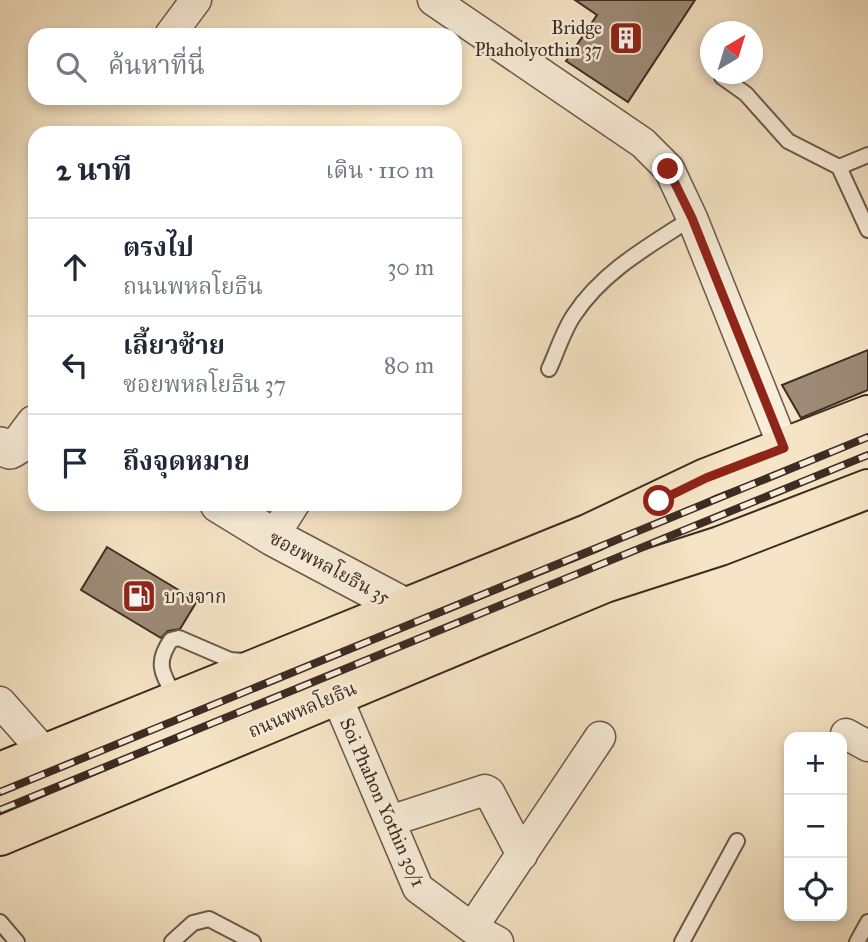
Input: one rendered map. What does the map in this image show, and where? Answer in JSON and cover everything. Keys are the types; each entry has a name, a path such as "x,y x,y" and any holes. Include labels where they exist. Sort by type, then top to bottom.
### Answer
{"main road":[{"path":"0,772 590,533 706,478 868,415"},
{"path":"590,533 642,523 683,510 868,436"},
{"name":"ถนนพหลโยธิน","path":"0,836 605,583 730,523 868,467"},
{"name":"ถนนพหลโยธิน","path":"605,583 720,546 868,489"}],"street":[{"path":"175,28 196,0"},
{"path":"433,0 643,143 668,169 692,218 784,448"},
{"path":"0,446 10,450 20,444 28,433"},
{"name":"ซอยพหลโยธิน 35","path":"230,511 273,537 405,607"},
{"path":"273,537 290,511"},
{"name":"Soi Phahon Yothin 30/1","path":"336,695 418,888 472,928 498,942"},
{"path":"0,702 46,754"},
{"path":"472,928 600,737"},
{"path":"390,821 485,790 489,792 522,855"}],"lane":[{"path":"732,84 746,94 788,141 839,167 868,230"},
{"path":"839,167 868,155"},
{"path":"549,369 572,317 592,290 623,263 692,218"},
{"path":"177,699 160,665 162,653 171,640 179,638 230,660 248,662 305,647"},
{"path":"682,942 737,841"},
{"path":"172,942 193,923 209,919 253,942"},
{"path":"0,922 18,942"},
{"path":"857,942 868,922"}],"building":[{"name":"Bridge Phaholyothin 37","path":"575,0 695,0 628,102 566,61 597,15"},
{"path":"868,350 868,390 801,418 782,385"},
{"name":"บางจาก","path":"107,547 197,601 180,629 168,631 161,638 81,590"}],"railway":[{"path":"0,792 868,437"},
{"path":"0,810 868,455"}],"place":[{"name":"Bridge Phaholyothin 37","path":"626,38"},
{"name":"บางจาก","path":"139,596"}],"route":[{"path":"659,501 706,478 784,448 692,218 668,169"}]}
